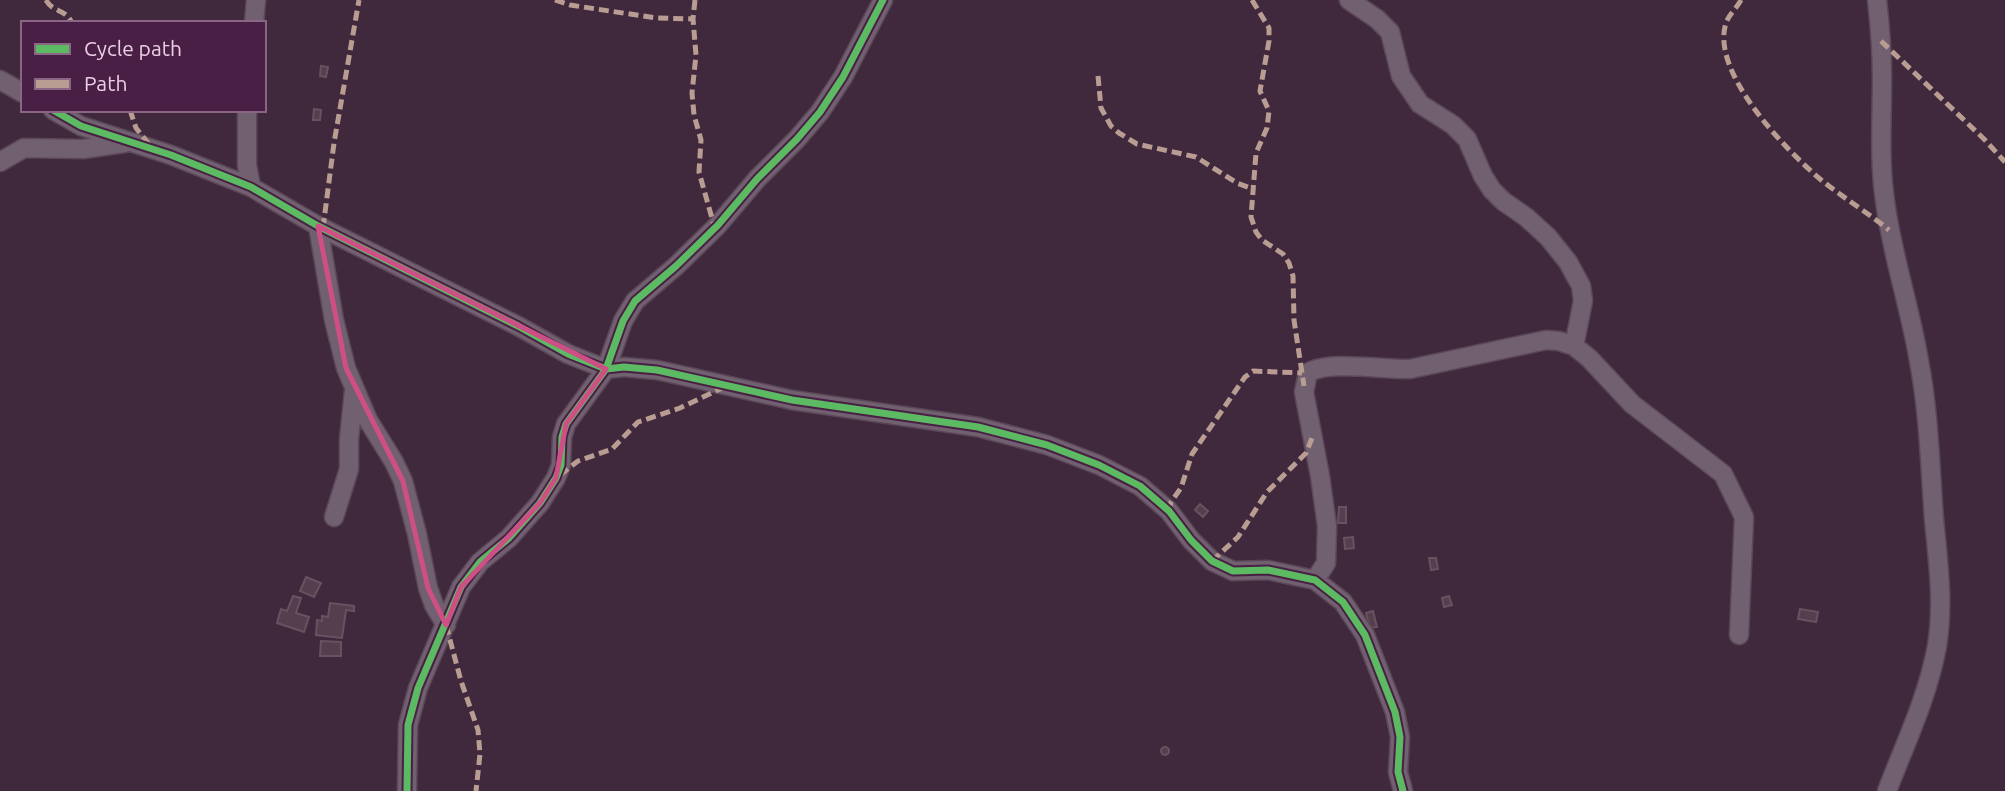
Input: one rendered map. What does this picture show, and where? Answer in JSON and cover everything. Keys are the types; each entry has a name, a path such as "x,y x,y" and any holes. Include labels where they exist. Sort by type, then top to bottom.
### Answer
{"street":[{"path":"254,21 256,0"},
{"path":"407,791 408,725 418,688 461,587 480,562 517,530 540,503 556,478 561,465 562,437 566,424 606,369 623,321 635,301 718,225 820,112 843,77 883,0"},
{"path":"1349,0 1377,19 1390,32 1401,76 1420,104 1453,125 1467,139 1492,190 1549,237 1568,262 1581,286 1583,301 1574,346"},
{"path":"1877,0 1881,41 1880,119 1884,198 1893,250 1920,362 1941,607 1936,646 1923,696 1887,791"},
{"path":"0,80 21,92"},
{"path":"56,112 81,126 171,155 251,187 318,226 518,326 568,354 606,369 624,367 657,370 792,400 978,427 1047,446 1099,465 1140,486 1169,511 1191,540 1212,561 1233,571 1268,570 1315,580 1343,602 1365,635 1399,726 1398,772 1403,791"},
{"path":"247,112 247,165 251,187"},
{"path":"0,162 24,148 83,149 131,142"},
{"path":"318,226 334,320 346,368 368,420 403,481 428,588 446,625"},
{"path":"1315,580 1326,563 1327,526 1304,392 1308,373 1314,369 1332,366 1410,369 1546,340 1559,341 1574,346 1589,358 1632,404 1723,474 1744,517 1739,635"},
{"path":"334,517 349,469 349,439 355,387"}],"highlighted area":[{"path":"318,226 606,369 566,424 556,478 540,503 461,587 446,625 428,588 403,481 346,368"}],"building":[{"path":"321,66 328,67 326,77 320,76"},
{"path":"314,109 321,110 320,120 313,120"},
{"path":"1200,504 1208,511 1203,517 1195,510"},
{"path":"1339,507 1346,507 1346,523 1338,523"},
{"path":"1353,537 1354,548 1345,549 1344,538"},
{"path":"1429,558 1436,558 1438,569 1431,570"},
{"path":"306,577 321,583 314,597 300,591"},
{"path":"293,596 301,598 296,613 309,617 304,632 277,623 281,609 287,611"},
{"path":"1449,596 1452,605 1444,607 1442,598"},
{"path":"330,603 354,606 354,611 346,610 342,638 316,635 317,620 322,621 322,616 328,617"},
{"path":"1800,609 1818,612 1816,622 1798,619"},
{"path":"1373,611 1377,627 1370,628 1366,613"},
{"path":"321,641 341,642 341,656 320,656"},
{"path":"1165,747 1169,751 1165,755 1161,751"}],"marked path":[{"path":"46,0 71,21"},
{"path":"323,228 334,143 359,0"},
{"path":"555,0 570,5 656,18 693,19"},
{"path":"695,0 693,19 696,55 692,93 694,115 701,140 699,172 715,229"},
{"path":"1252,0 1269,28 1260,91 1269,111 1267,128 1256,153 1251,217 1262,240 1283,254 1289,263 1293,276 1294,320 1304,386"},
{"path":"1741,0 1726,23 1724,43 1729,64 1739,86 1771,129 1805,166 1889,230"},
{"path":"1881,41 2005,162"},
{"path":"1098,76 1101,108 1111,126 1119,133 1137,144 1196,157 1237,183 1253,189"},
{"path":"131,112 136,128 151,147"},
{"path":"1169,511 1171,502 1181,488 1192,454 1245,377 1253,371 1302,373"},
{"path":"560,475 578,461 612,449 638,422 680,408 726,386"},
{"path":"1212,561 1238,537 1267,492 1306,453 1312,438"},
{"path":"446,625 478,730 480,754 476,791"}],"cycle path":[{"path":"407,791 408,725 418,688 461,587 480,562 509,538 540,503 556,478 561,465 562,437 566,424 606,369 623,321 635,301 718,225 820,112 843,77 883,0"},
{"path":"56,112 81,126 171,155 251,187 318,226 518,326 568,354 606,369 624,367 657,370 792,400 978,427 1047,445 1099,465 1140,486 1169,511 1191,540 1212,561 1233,571 1268,570 1315,580 1343,602 1365,635 1395,712 1400,737 1398,772 1403,791"}]}
